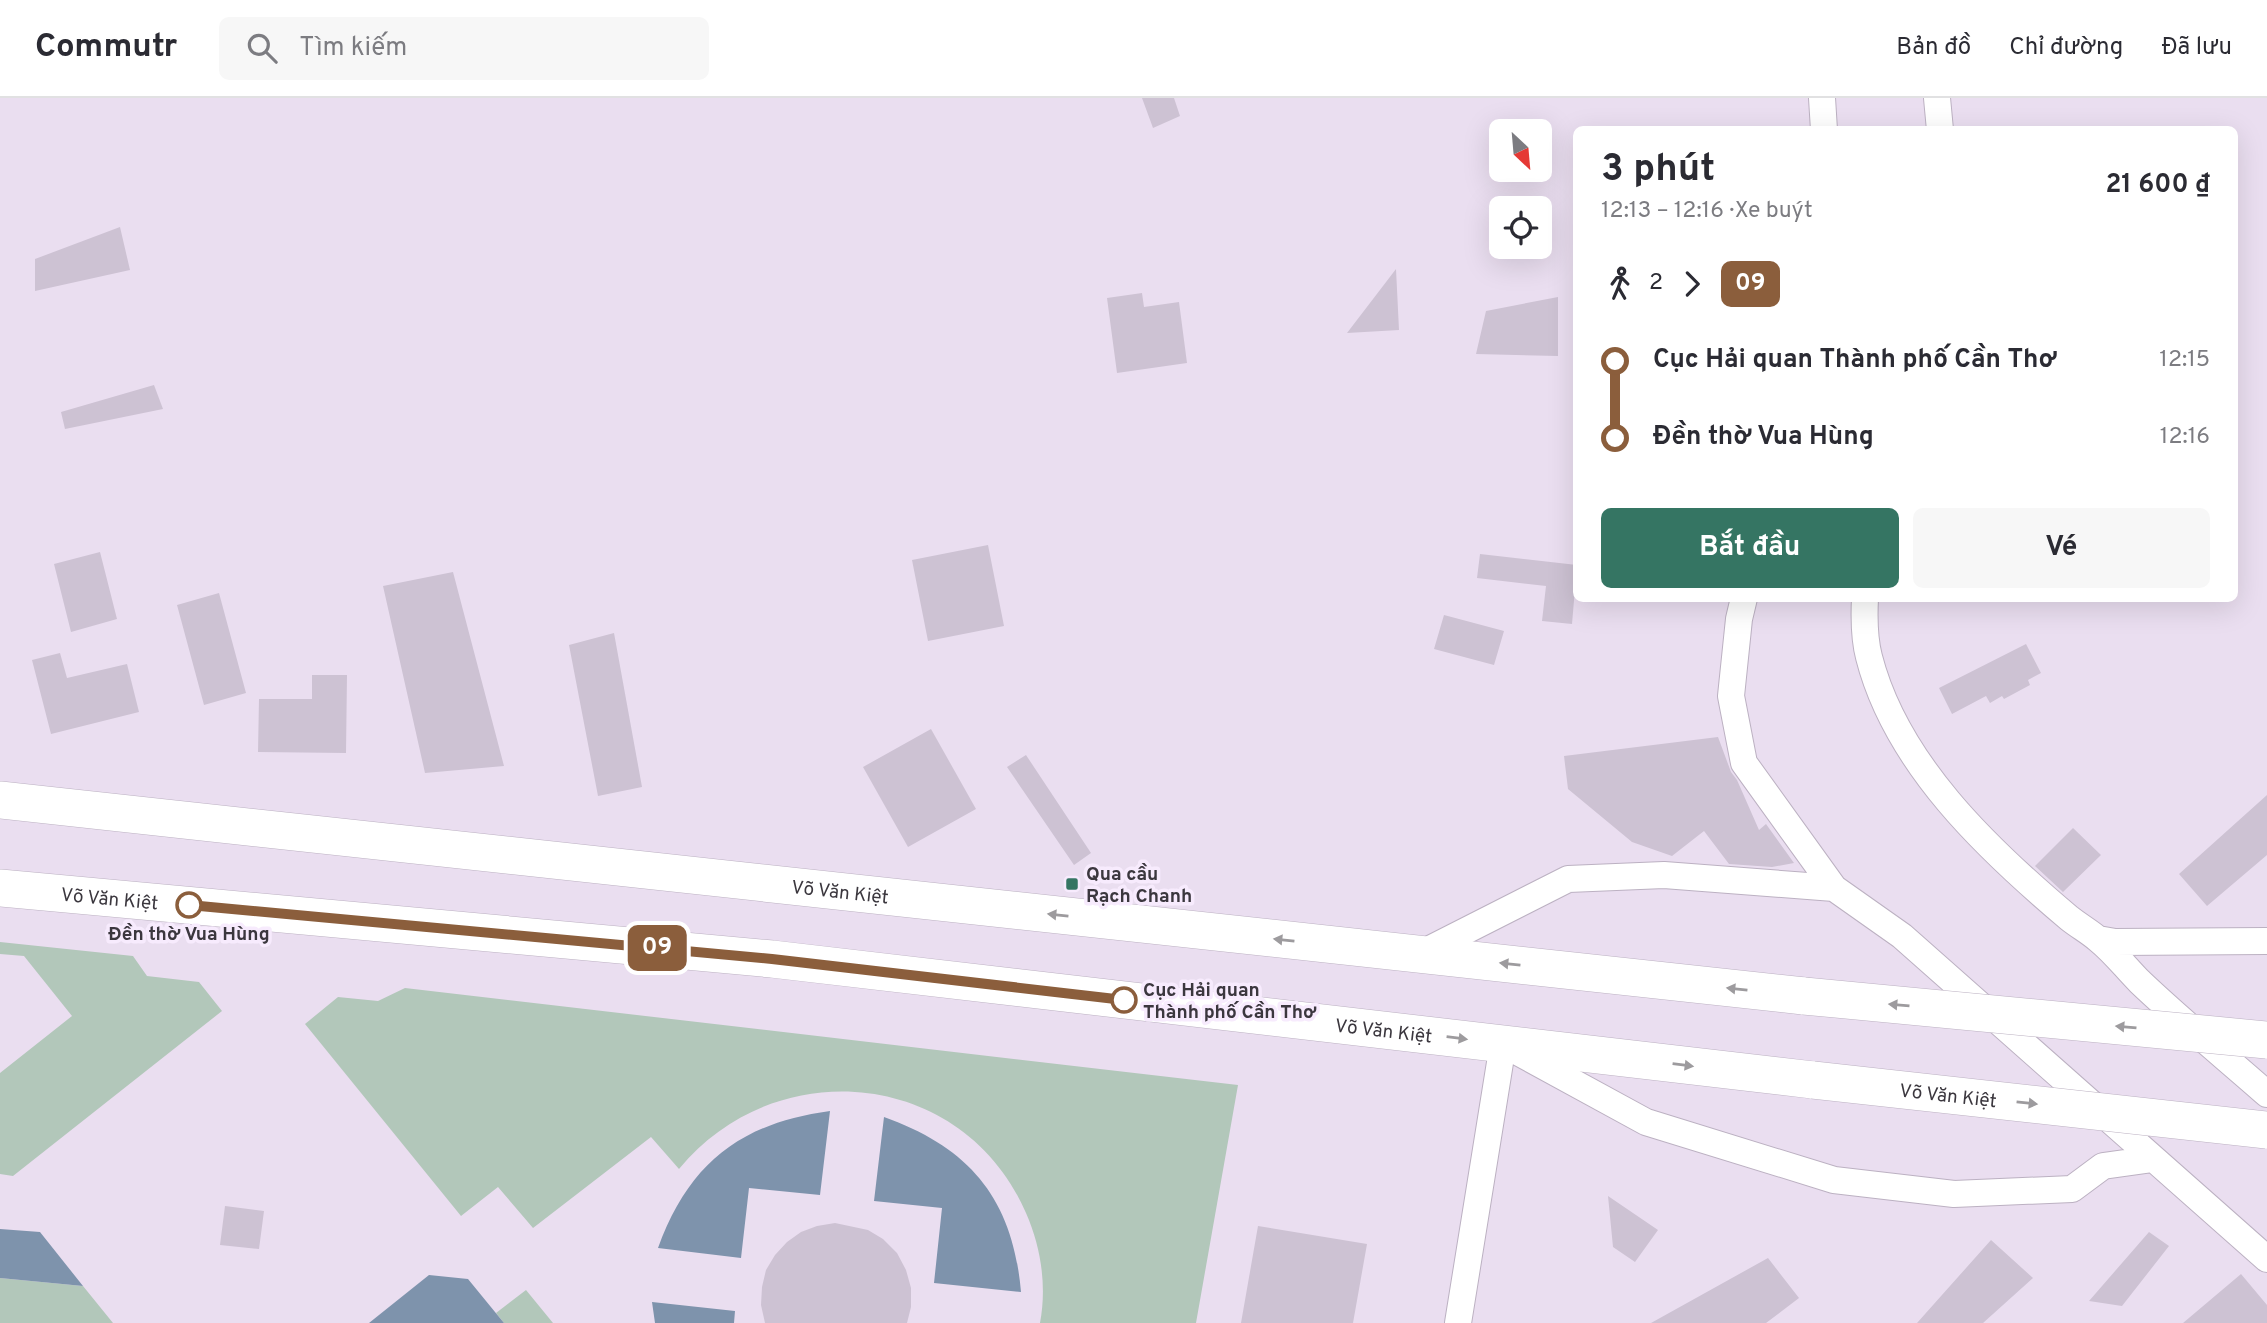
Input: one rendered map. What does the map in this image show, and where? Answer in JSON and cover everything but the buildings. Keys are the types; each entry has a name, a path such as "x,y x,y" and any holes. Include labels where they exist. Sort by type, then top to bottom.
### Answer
{"main road":[{"name":"Võ Văn Kiệt","path":"0,800 1804,996 2267,1040"},
{"name":"Võ Văn Kiệt","path":"0,888 772,959 2267,1130"}],"street":[{"path":"1822,98 1824,126"},
{"path":"1937,98 1940,126"},
{"path":"1743,602 1731,696 1745,763 1834,888 1902,936 2267,1259"},
{"path":"1865,602 1868,656 1891,717 1926,774 1958,811 2044,896 2098,939 2140,982 2267,1094"},
{"path":"1420,954 1568,879 1664,875 1834,888"},
{"path":"2098,939 2115,942 2267,941"},
{"path":"1458,1323 1503,1044 1646,1122 1834,1180 1954,1194 2072,1189 2103,1166 2153,1159"}],"green space":[{"path":"0,942 133,956 147,976 199,982 222,1011 13,1176 0,1174 0,1073 72,1016 24,956 0,954"},
{"path":"405,988 1238,1085 1196,1323 1040,1323 1043,1281 1036,1239 1026,1213 997,1165 959,1129 915,1105 866,1093 815,1093 765,1106 719,1131 679,1169 651,1137 533,1228 498,1187 461,1216 305,1024 338,997 378,1001"},
{"path":"0,1278 83,1286 113,1323 0,1323"},
{"path":"526,1290 553,1323 504,1323 496,1313"}],"water":[{"path":"830,1111 820,1195 749,1188 741,1258 658,1248 685,1192 722,1152 745,1137 770,1126"},
{"path":"884,1117 941,1144 982,1182 997,1204 1008,1230 1021,1292 934,1283 942,1208 874,1201"},
{"path":"0,1229 40,1232 83,1286 0,1278"},
{"path":"429,1275 468,1279 504,1323 369,1323"},
{"path":"652,1302 735,1311 734,1323 655,1323"}],"bus line":[{"name":"09","path":"189,905 772,959 1124,1000"}],"place":[{"name":"Qua cầu Rạch Chanh","path":"1072,884"},
{"name":"Đền thờ Vua Hùng","path":"189,905"},
{"name":"Cục Hải quan Thành phố Cần Thơ","path":"1124,1000"}]}
